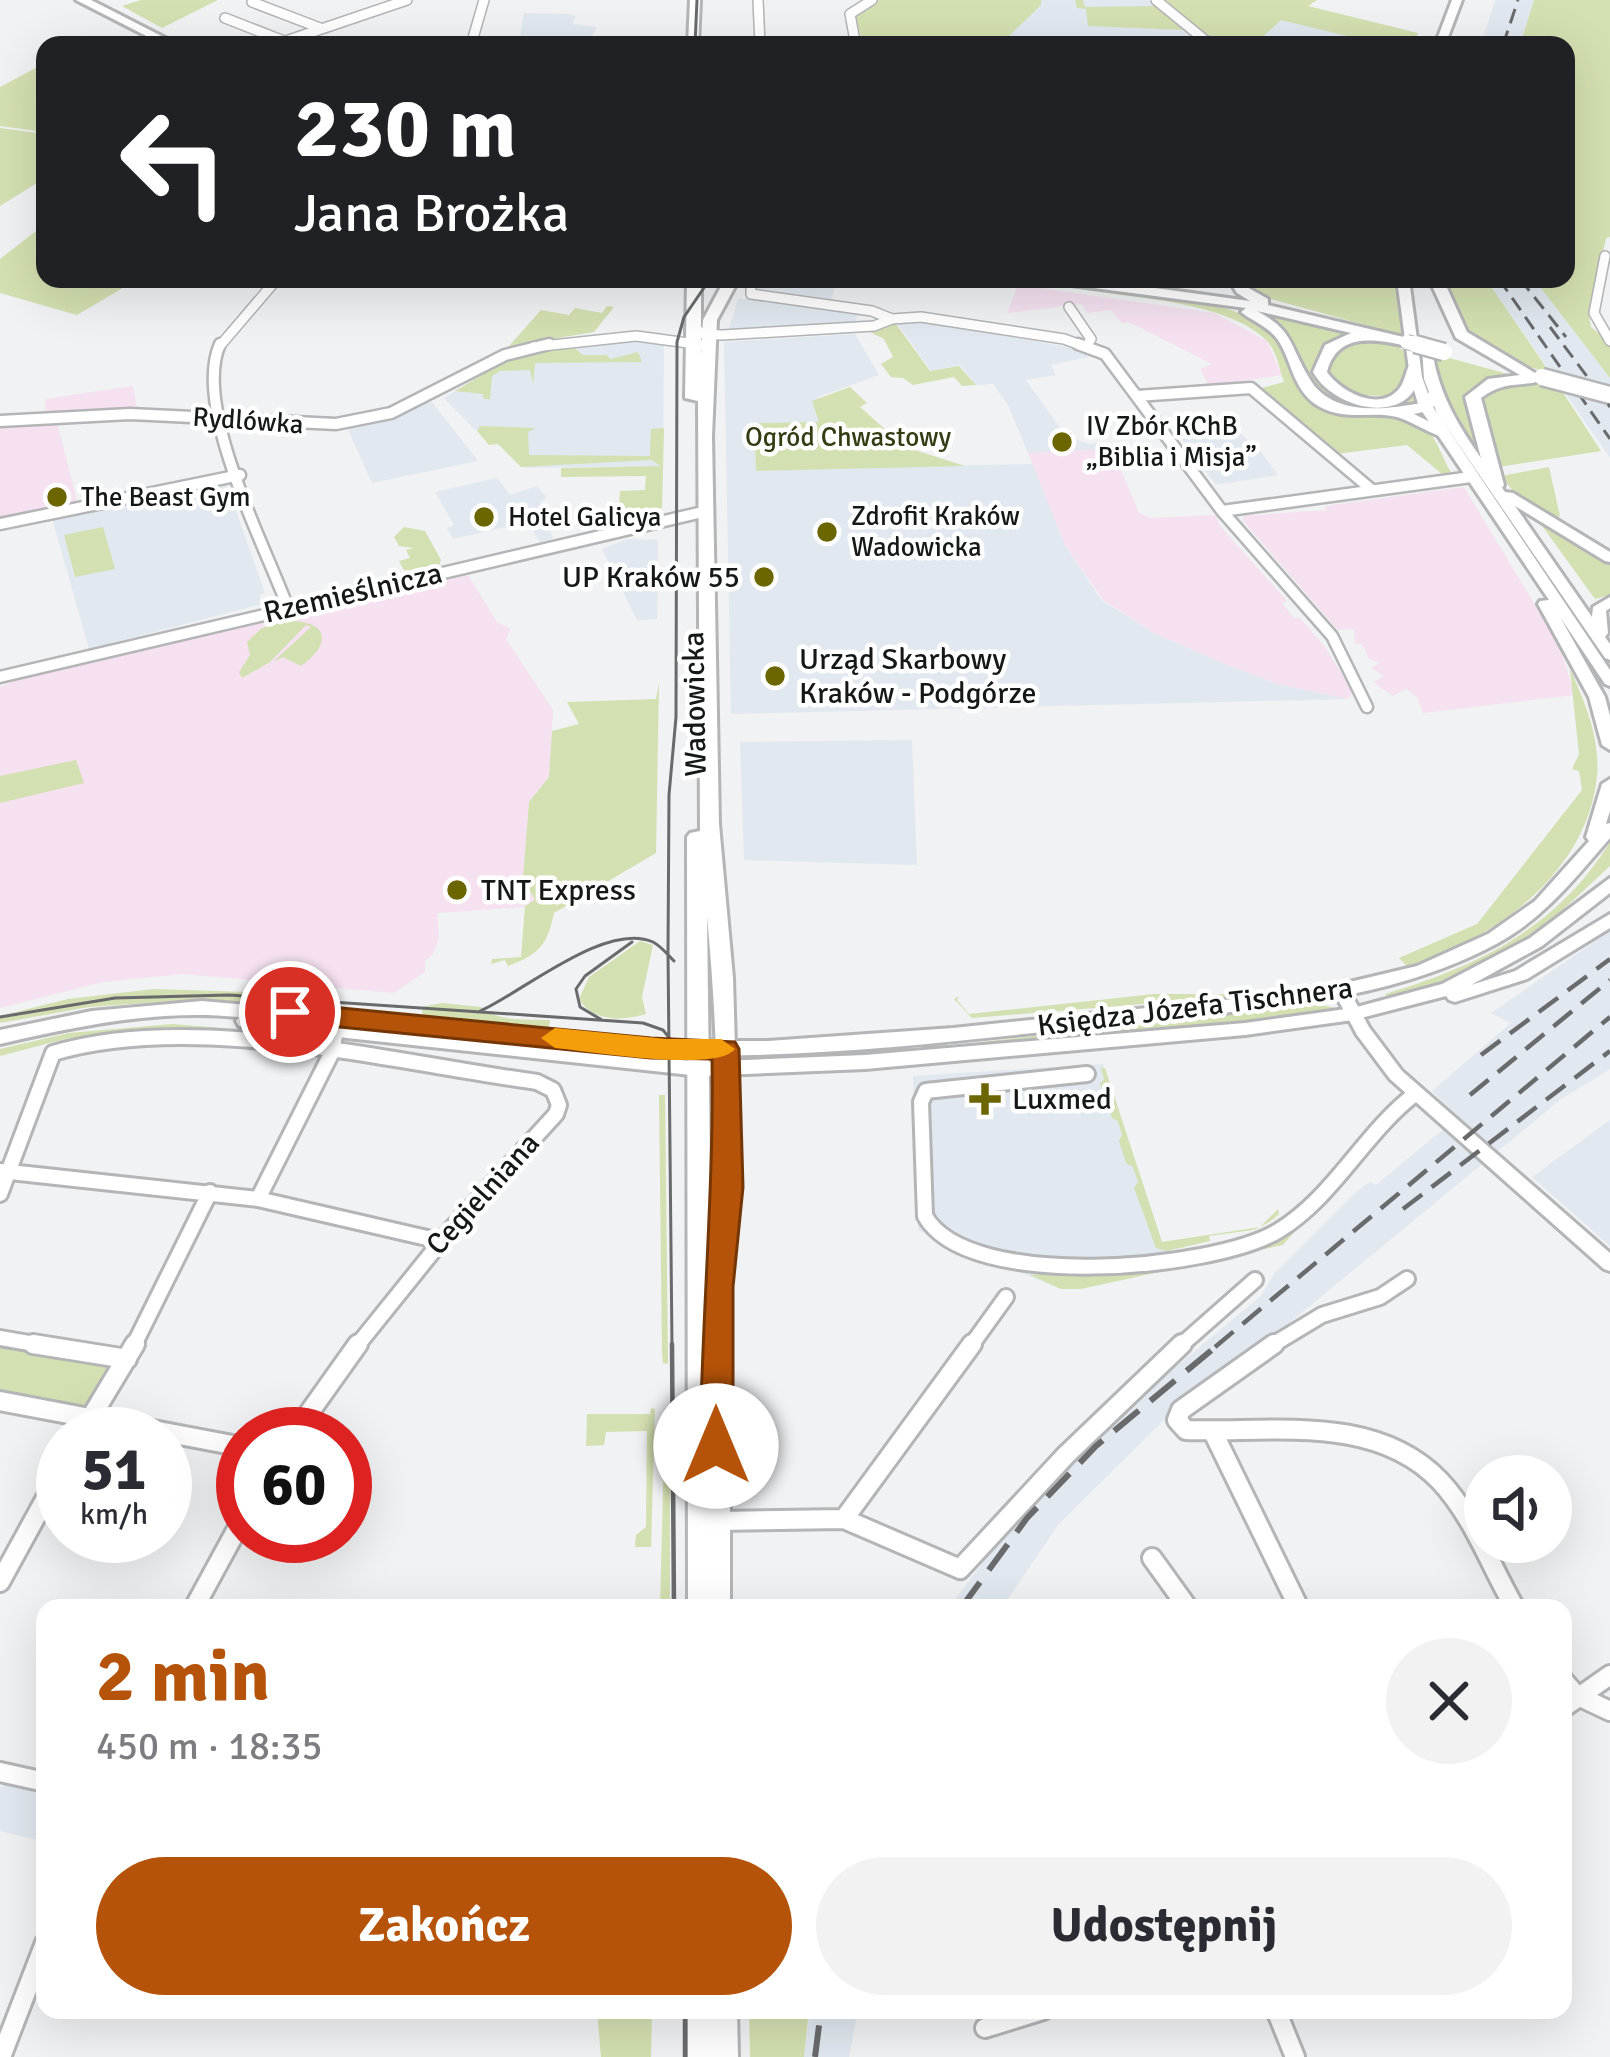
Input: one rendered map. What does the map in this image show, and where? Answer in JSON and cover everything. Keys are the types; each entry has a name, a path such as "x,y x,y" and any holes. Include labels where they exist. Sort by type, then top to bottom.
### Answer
{"main road":[{"path":"82,0 161,36"},
{"path":"99,0 142,27"},
{"path":"1443,36 1457,0"},
{"path":"1455,36 1469,0"},
{"name":"Wadowicka","path":"695,288 700,512 701,1599"},
{"name":"Wadowicka","path":"699,334 727,288"},
{"path":"1129,288 1298,314 1610,395"},
{"path":"1243,288 1249,295 1298,314"},
{"path":"1404,288 1415,366 1431,400 1497,487 1608,652"},
{"path":"1414,288 1411,341 1441,431 1610,681"},
{"path":"1440,288 1461,335 1535,375"},
{"path":"1202,297 1250,313 1278,331 1316,397 1344,409 1418,418 1441,431"},
{"name":"Wadowicka","path":"699,334 709,355 700,512 728,1187 718,1287 717,1599"},
{"path":"1411,341 1340,340 1324,357 1322,380 1346,397 1387,400 1405,392 1415,366"},
{"path":"1535,375 1493,382 1473,397 1497,487 1610,558"},
{"path":"1384,412 1431,400"},
{"path":"1538,576 1547,609 1600,704 1610,745"},
{"path":"1608,652 1597,616 1600,607 1610,601"},
{"path":"1589,847 1610,784"},
{"name":"Księdza Józefa Tischnera","path":"726,1059 1342,992 1422,971 1494,938 1541,905 1610,828"},
{"name":"Księdza Józefa Tischnera","path":"726,1059 904,1059 1245,1029 1353,1014 1448,989 1506,961 1610,884"},
{"path":"1397,1004 1432,1002 1521,975 1610,920"},
{"path":"0,1037 92,1017 240,1008 430,1033 726,1059"},
{"path":"175,1012 336,1030 430,1033"},
{"path":"703,2019 703,2057"},
{"path":"722,2019 723,2057"}],"street":[{"path":"300,36 407,0"},
{"path":"474,36 484,0"},
{"path":"697,36 699,0"},
{"path":"758,0 760,36"},
{"path":"854,36 850,14 872,0"},
{"path":"1156,0 1200,36"},
{"path":"264,36 224,18 254,1 321,29"},
{"path":"1605,256 1592,317 1596,329 1610,341"},
{"path":"270,288 216,351 212,384 219,420 288,608"},
{"path":"751,290 751,294 872,311 892,319 921,317 1087,345 1105,354 1222,511 1332,636 1367,707"},
{"path":"1069,307 1090,339 1087,345"},
{"name":"Rydlówka","path":"0,422 122,414 293,427 345,424 417,404 518,350 699,334 874,326 892,319"},
{"path":"1137,396 1251,388 1372,490"},
{"path":"0,524 240,475"},
{"path":"1222,511 1471,477"},
{"name":"Rzemieślnicza","path":"0,677 700,512"},
{"path":"1342,992 1396,1075 1610,1264"},
{"path":"258,1199 332,1052 336,1030"},
{"path":"0,1194 53,1053 75,1045 146,1038 332,1052 410,1066 427,1065 423,1056 430,1033"},
{"name":"Cegielniana","path":"312,1407 350,1348 559,1105 553,1090 538,1082 427,1065"},
{"path":"1087,1074 926,1091 921,1102 925,1216 930,1225 1027,1265 1047,1268 1121,1266 1244,1244 1285,1225 1389,1113 1415,1094"},
{"path":"5,1172 258,1199 440,1241"},
{"path":"98,1407 127,1359 210,1192"},
{"path":"1407,1279 1394,1291 1320,1316 1296,1330 1181,1410 1177,1420 1186,1430 1337,1432 1399,1450 1448,1492 1510,1599"},
{"path":"716,1521 844,1520 960,1569 1106,1412 1255,1280"},
{"path":"844,1520 1006,1297"},
{"path":"0,1338 127,1359"},
{"path":"0,1401 36,1408"},
{"path":"1213,1432 1295,1599"},
{"path":"0,1582 36,1516"},
{"path":"1152,1558 1182,1599"},
{"path":"199,1599 218,1563"},
{"path":"1572,1692 1610,1675"},
{"path":"1572,1696 1610,1711"},
{"path":"0,1772 36,1780"},
{"path":"1,2057 36,1967"},
{"path":"985,2028 1014,2019"},
{"path":"1280,2019 1295,2057"}],"shaded area":[{"path":"1041,0 1148,0 1194,36 996,36"},
{"path":"1495,0 1534,0 1523,36 1484,36"},
{"path":"524,13 568,14 576,16 572,24 597,27 592,36 520,36"},
{"path":"1275,18 1351,36 1256,36"},
{"path":"752,288 835,288 831,299"},
{"path":"1017,288 1039,288 1214,313 1267,341 1282,375 1209,386 1200,369 1212,364 1129,322 1122,323 1111,310 1088,313 1081,304 1007,313"},
{"path":"1492,288 1541,288 1610,378 1610,458"},
{"path":"738,299 773,299 860,312 855,321 729,329"},
{"path":"914,320 1085,350 1088,357 1051,365 1056,375 1026,380 1066,436 1089,444 1105,442 1110,449 1028,453 1008,405 993,384 976,385 960,365 931,371 897,323"},
{"path":"855,334 879,375 818,397 820,422 754,423 756,470 1033,464 1065,545 1101,600 1154,633 1227,665 1278,684 1348,699 731,714 724,342"},
{"path":"613,343 664,343 663,466 526,468 488,431 475,430 444,398 517,355"},
{"path":"133,386 137,409 45,412 45,399"},
{"path":"432,402 478,461 372,483 347,427"},
{"path":"1223,418 1261,452 1278,475 1216,485 1171,425"},
{"path":"57,422 78,505 0,521 0,427"},
{"path":"1107,449 1139,513 1151,518 1215,515 1287,601 1282,603 1294,618 1300,618 1325,647 1353,692 1348,699 1278,684 1227,665 1154,633 1103,600 1065,545 1028,453"},
{"path":"497,478 510,495 537,486 547,498 540,502 553,539 540,542 527,522 453,539 447,528 454,525 435,492"},
{"path":"226,482 265,593 259,595 262,604 89,649 52,518"},
{"path":"1464,487 1559,645 1575,695 1423,713 1418,698 1406,689 1393,696 1373,682 1384,676 1371,668 1380,663 1369,659 1362,644 1355,644 1354,629 1338,630 1243,521 1244,516 1326,510 1325,506"},
{"path":"627,539 658,540 657,619 637,620 602,549"},
{"path":"468,575 497,622 511,629 506,639 553,710 549,777 529,802 523,877 535,900 525,907 437,913 439,938 425,961 425,972 394,993 183,974 103,982 0,1008 0,687 41,671 284,611 317,613"},
{"path":"912,740 917,865 744,860 740,742"},
{"path":"1610,931 1610,1069 1560,1100 1260,1347 1181,1403 1058,1525 1008,1599 956,1599 1018,1515 1099,1431 1261,1296 1274,1274 1357,1191 1370,1182 1376,1185 1458,1117 1432,1091 1511,1023 1491,1013"},
{"path":"1103,1064 1171,1269 1061,1289 918,1230 913,1076"},
{"path":"1610,1120 1610,1246 1532,1177"},
{"path":"5,1778 36,1784 36,1840 0,1831 0,1789"},
{"path":"809,2019 856,2019 849,2057 804,2057"}],"green space":[{"path":"141,0 218,0 162,28 122,6"},
{"path":"879,0 1041,0 1009,36 861,36 856,17"},
{"path":"1075,0 1083,0 1085,7 1158,6 1184,30 1088,26 1086,9 1077,8"},
{"path":"1160,0 1317,0 1308,6 1418,33 1347,36 1281,20 1264,36 1204,36"},
{"path":"1534,0 1610,0 1610,237 1606,238 1589,316 1591,327 1610,343 1610,378 1541,288 1575,288 1575,36 1523,36"},
{"path":"36,68 36,131 0,126 0,87"},
{"path":"0,128 36,133 36,184 0,206"},
{"path":"36,231 36,288 123,288 77,315 0,293 0,259"},
{"path":"1076,288 1168,295 1253,320 1283,344 1301,385 1318,403 1344,415 1413,420 1432,436 1451,472 1442,474 1407,445 1336,454 1263,392 1262,388 1284,382 1266,340 1222,315"},
{"path":"1247,288 1396,288 1409,337 1264,297"},
{"path":"1444,288 1492,288 1550,373 1491,352 1459,319"},
{"path":"607,306 614,307 594,332 509,346 541,310 569,315 575,308 602,313"},
{"path":"1251,310 1344,330 1345,335 1324,350 1316,370 1324,388 1334,395 1370,401 1407,397 1413,392 1419,404 1372,409 1326,397 1306,374 1288,336"},
{"path":"896,324 930,371 959,366 976,385 962,386 954,377 913,385 891,377 881,364 893,357 884,339 870,332"},
{"path":"1365,340 1392,343 1409,354 1403,386 1392,396 1348,395 1324,373 1339,345"},
{"path":"573,347 583,355 611,359 638,352 642,362 535,363 533,384 530,370 500,371 492,376 490,399 455,391 510,358"},
{"path":"1431,353 1508,374 1483,382 1469,397 1480,453 1445,405"},
{"path":"1504,385 1560,388 1601,451 1498,467 1481,399"},
{"name":"Ogród Chwastowy","path":"850,387 867,403 860,407 905,447 965,466 756,471 754,423 819,422 812,401"},
{"path":"480,426 536,428 528,432 529,455 650,456 651,429 664,428 662,508 618,523 620,491 645,490 646,476 561,477 561,468 661,466 651,460 521,467 498,444 489,445 477,431"},
{"path":"1549,467 1560,516 1556,518 1513,491 1501,476"},
{"path":"1540,523 1610,563 1610,595 1595,599"},
{"path":"103,527 115,569 75,577 64,535"},
{"path":"404,527 425,531 441,560 439,566 405,572 399,561 410,558 406,550 414,548 399,546 394,537"},
{"path":"287,621 311,624 318,628 322,641 312,657 301,666 283,657 273,662 311,627 306,625 270,662 242,678 239,672 250,655 247,642 262,628"},
{"path":"1570,669 1590,720 1597,761 1590,810 1576,843 1556,872 1503,920 1472,939 1407,966 1399,958 1477,924 1582,790 1579,771 1572,769 1579,754"},
{"path":"659,683 656,853 554,913 545,941 528,957 508,966 505,960 491,964 492,959 521,957 525,906 535,900 523,877 529,802 549,777 552,731 579,724 567,702 656,699"},
{"path":"76,760 84,783 0,803 0,776"},
{"path":"1610,842 1610,866 1538,933 1445,982 1390,1000 1385,994 1452,970 1513,939 1566,898"},
{"path":"640,941 653,945 642,997 646,1014 600,1016 585,1007 579,999 589,977"},
{"path":"154,989 307,994 312,1008 186,1000 89,1007 0,1023 0,1016 68,999"},
{"path":"1154,994 1264,994 972,1018 954,999 959,996 957,1000 969,1014"},
{"path":"442,1003 481,1007 504,1017 550,1020 548,1032 425,1020 421,1007"},
{"path":"1312,1003 1340,1009 1269,1020 931,1048"},
{"path":"172,1024 327,1036 328,1041 140,1029 65,1039 0,1056 0,1049 69,1033"},
{"path":"1101,1068 1105,1068 1162,1242 1260,1227 1209,1236 1210,1241 1167,1251 1156,1248 1134,1188 1138,1182 1133,1167 1126,1163 1119,1141 1118,1121 1112,1118 1100,1084 1104,1079"},
{"path":"659,1095 665,1095 668,1364 663,1363 662,1353"},
{"path":"1344,1175 1283,1245 1081,1289 1061,1289 1030,1275 1162,1267 1261,1246 1293,1228"},
{"path":"0,1343 109,1364 98,1391 79,1407 0,1394"},
{"path":"665,1408 670,1408 670,1599 660,1599"},
{"path":"655,1409 651,1547 635,1547 636,1535 646,1527 647,1431 606,1432 604,1445 586,1446 587,1414 650,1414"},
{"path":"598,2019 652,2019 651,2057 601,2057"},
{"path":"749,2019 808,2019 804,2057 750,2057"}],"tram line":[{"path":"695,36 697,0"},
{"path":"668,955 669,795 676,717 677,342 684,317 704,288"},
{"path":"480,1011 612,941 653,942 668,955"},
{"path":"602,1020 580,1007 576,989 585,976 632,942"},
{"path":"668,955 674,961"},
{"path":"668,955 669,1037"},
{"path":"0,1017 115,998 229,995 643,1023 669,1037"},
{"path":"669,1037 675,1045"},
{"path":"669,1037 672,1347"},
{"path":"672,1344 674,1599"},
{"path":"685,2019 685,2057"}],"railway":[{"path":"1506,36 1518,0"},
{"path":"1505,288 1610,439"},
{"path":"1527,288 1566,337"},
{"path":"1550,327 1610,407"},
{"path":"1481,1055 1610,959"},
{"path":"1470,1095 1610,980"},
{"path":"1215,1347 1610,1017"},
{"path":"1403,1209 1610,1051"},
{"path":"968,1599 1027,1518 1096,1446 1219,1344"},
{"path":"815,2057 820,2019"}],"slow traffic":[{"path":"555,1038 721,1049"}],"place":[{"name":"IV Zbór KChB „Biblia i Misja”","path":"1062,442"},
{"name":"The Beast Gym","path":"57,497"},
{"name":"Hotel Galicya","path":"484,517"},
{"name":"Zdrofit Kraków Wadowicka","path":"827,532"},
{"name":"UP Kraków 55","path":"764,577"},
{"name":"Urząd Skarbowy Kraków - Podgórze","path":"775,676"},
{"name":"TNT Express","path":"457,890"},
{"name":"Luxmed","path":"985,1099"}],"route":[{"path":"290,1012 651,1048 726,1049 728,1187 718,1287 716,1446"}]}
